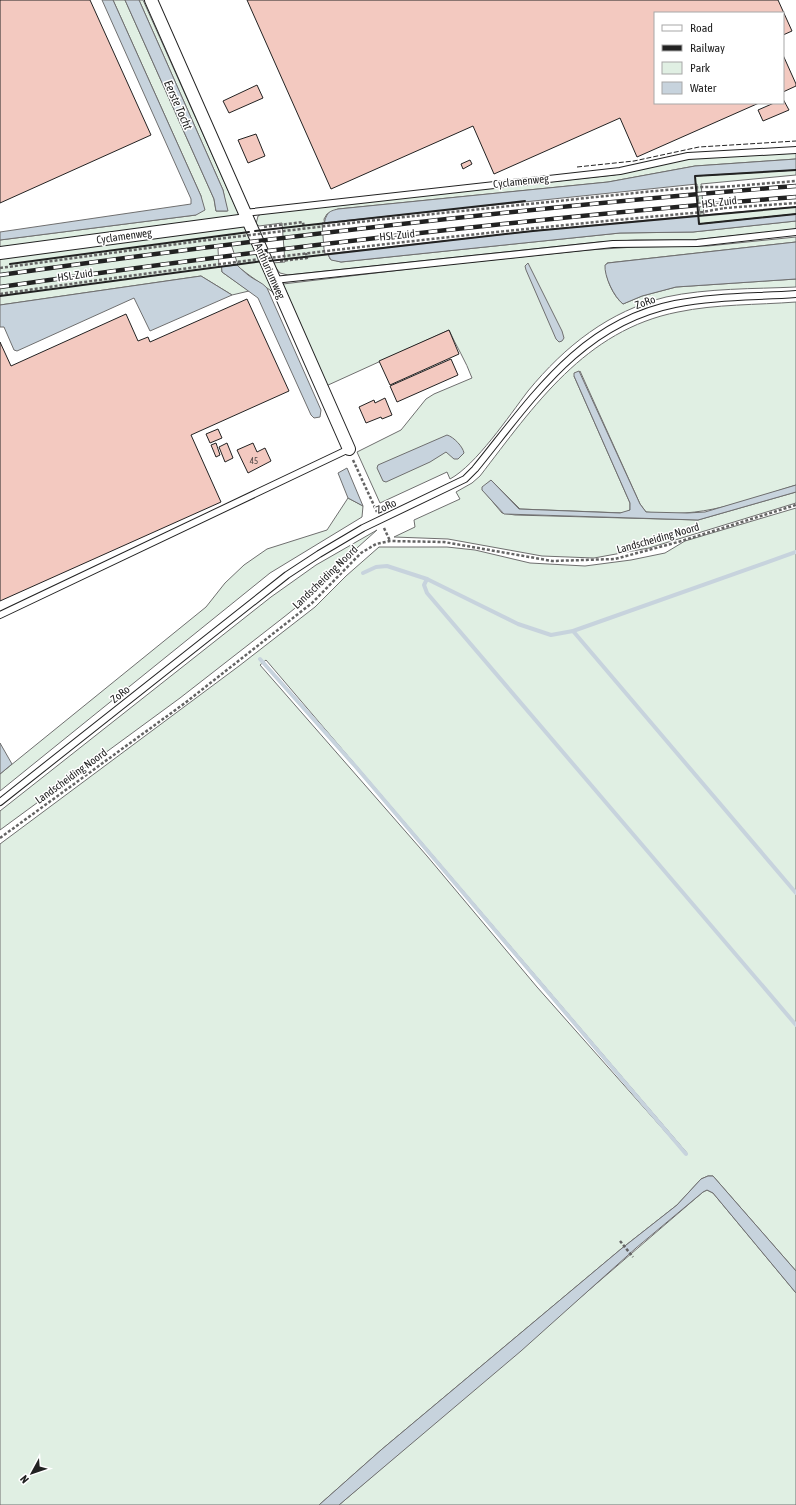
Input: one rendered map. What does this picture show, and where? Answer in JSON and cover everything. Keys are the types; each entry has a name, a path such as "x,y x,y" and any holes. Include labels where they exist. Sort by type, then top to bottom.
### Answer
{"street":[{"name":"Anthuriumweg","path":"152,0 348,449"},
{"name":"Cyclamenweg","path":"0,253 246,216"}],"lane":[{"name":"Cyclamenweg","path":"246,216 620,171 688,156 796,150"},
{"path":"274,280 613,244 697,243 796,232"},
{"name":"ZoRo","path":"0,802 287,575 319,554 380,520 453,486 469,476 558,369 584,345 611,328 643,313 676,304 796,294"},
{"path":"0,615 348,449"}],"path":[{"name":"HSL-Zuid","path":"0,268 304,228 559,200 702,187 722,187 796,181"},
{"name":"HSL-Zuid","path":"0,294 306,253 487,233 703,212 724,208 796,203"},
{"path":"280,225 303,222 304,228"},
{"path":"283,261 307,258 306,253"},
{"path":"348,449 390,542"},
{"name":"Landscheiding Noord","path":"0,838 185,703 312,603 366,549 376,544 390,542 462,544 552,561 615,559 678,542 796,505"},
{"path":"620,1242 634,1257"}],"green space":[{"path":"113,0 125,0 214,199 216,211 227,211 223,190 139,0 143,0 274,293 237,266 234,260 220,249 222,272 249,291 232,295 201,276 0,305 0,240 196,215 201,196"},
{"path":"796,153 796,159 695,166 608,182 338,209 327,214 324,219 328,254 330,259 341,262 620,233 693,232 796,221 796,229 692,240 636,240 599,242 288,275 280,273 272,263 285,262 282,223 259,226 256,224 258,216 263,213 614,175 684,159"},
{"path":"796,170 796,175 701,184 704,215 796,207 796,214 699,224 695,176"},
{"path":"796,237 796,242 607,263 606,273 612,291 623,304 642,296 676,287 796,279 796,287 731,289 682,294 645,303 626,311 590,332 557,359 528,391 481,452 460,472 450,479 447,472 380,503 357,452 401,430 426,399 434,394 472,378 467,366 449,330 326,386 283,284 588,250 635,247 708,246"},
{"path":"796,302 796,485 704,511 666,514 646,512 640,504 580,371 574,376 630,503 630,510 624,513 520,509 491,480 482,489 502,513 515,515 698,520 796,492 796,503 649,548 594,558 542,556 448,539 394,537 415,527 414,520 460,499 456,492 472,483 480,476 521,423 564,374 589,353 615,335 645,321 692,309"},
{"path":"348,498 363,506 362,517 270,573 0,791 0,774 206,607 225,583 244,565 267,549 327,530"},
{"path":"796,508 796,1271 713,1176 708,1176 701,1179 677,1205 621,1249 381,1450 319,1505 0,1505 0,844 239,666 315,607 346,576 379,547 447,547 475,550 530,563 585,566 631,560 665,553 685,541","holes":["266,660 687,1153 686,1155 537,987 427,856 260,665"]},
{"path":"377,530 348,556 309,597 284,617 180,698 0,830 0,811 271,597 316,565"},
{"path":"707,1190 713,1193 796,1293 796,1505 339,1505 703,1192"}],"water":[{"path":"102,0 113,0 201,196 205,210 196,215 0,240 0,232 191,204 191,199"},
{"name":"Eerste Tocht","path":"125,0 139,0 223,190 228,211 216,211 214,199"},
{"path":"796,159 796,170 695,176 699,224 796,214 796,221 693,232 620,233 341,262 331,260 327,251 324,231 325,219 329,213 338,209 608,182 695,166"},
{"path":"796,242 796,279 676,287 642,296 623,304 613,291 605,270 605,265 608,263"},
{"path":"220,249 248,275 267,288 321,410 320,417 314,418 311,415 258,298 222,272"},
{"path":"528,263 562,331 564,338 562,341 559,342 556,339 526,270 525,266"},
{"path":"201,276 232,295 150,331 134,298 17,351 14,350 4,327 0,327 0,305"},
{"path":"579,371 640,504 646,512 705,512 796,485 796,492 698,520 504,514 482,490 482,487 491,480 519,509 620,513 630,510 630,503 574,376 574,373"},
{"path":"447,435 460,445 464,453 458,459 454,459 446,452 430,462 386,482 383,481 377,468 378,465"},
{"path":"347,468 363,506 348,498 338,473"},
{"path":"0,743 12,764 0,774"},
{"path":"708,1176 713,1176 796,1271 796,1293 713,1193 707,1190 636,1248 521,1351 339,1505 319,1505 381,1450 621,1249 677,1205 701,1179"}],"pier":[{"path":"697,184 700,215 533,231 325,254 324,249 322,223"},
{"path":"221,245 229,245 232,247 238,265 219,267 218,249"}],"building":[{"path":"0,0 90,0 151,135 0,203"},
{"path":"247,0 778,0 783,12 654,12 654,104 757,104 637,157 620,118 494,174 473,126 331,189"},
{"path":"784,13 792,31 784,35"},
{"path":"784,57 796,84 796,86 784,92"},
{"path":"257,85 263,98 229,113 223,101"},
{"path":"784,101 789,110 763,121 758,110 772,104 784,104"},
{"path":"256,134 265,156 248,163 238,140"},
{"path":"470,160 472,164 463,169 461,164"},
{"path":"247,299 289,391 191,435 221,502 0,601 0,342 11,366 126,314 138,341 148,337 150,342"},
{"path":"449,330 459,354 390,385 379,361"},
{"path":"451,359 458,375 397,402 390,386"},
{"path":"385,398 392,415 382,419 381,417 366,423 359,407 374,400 375,403"},
{"path":"218,429 222,438 210,443 206,434"},
{"path":"216,443 220,455 216,457 211,445"},
{"path":"227,443 233,458 225,462 219,447"},
{"path":"253,443 257,452 265,448 271,461 248,473 237,450"}],"waterway":[{"path":"363,573 376,567 387,566 427,579 518,624 551,635 573,631 796,552"},
{"path":"427,579 424,585 427,593 796,1025"},
{"path":"573,631 796,893"},
{"path":"260,659 356,767 686,1154"}],"railway":[{"path":"0,275 198,248 397,224 696,194 796,186"},
{"path":"0,287 298,247 696,205 796,197"}],"fence":[{"path":"577,167 634,161 699,147 796,141"}],"wall":[{"path":"796,170 695,176 699,224 796,214"},
{"path":"255,231 525,201"},
{"path":"269,261 533,231 796,207"},
{"path":"10,264 249,232"},
{"path":"0,296 263,261"}]}
